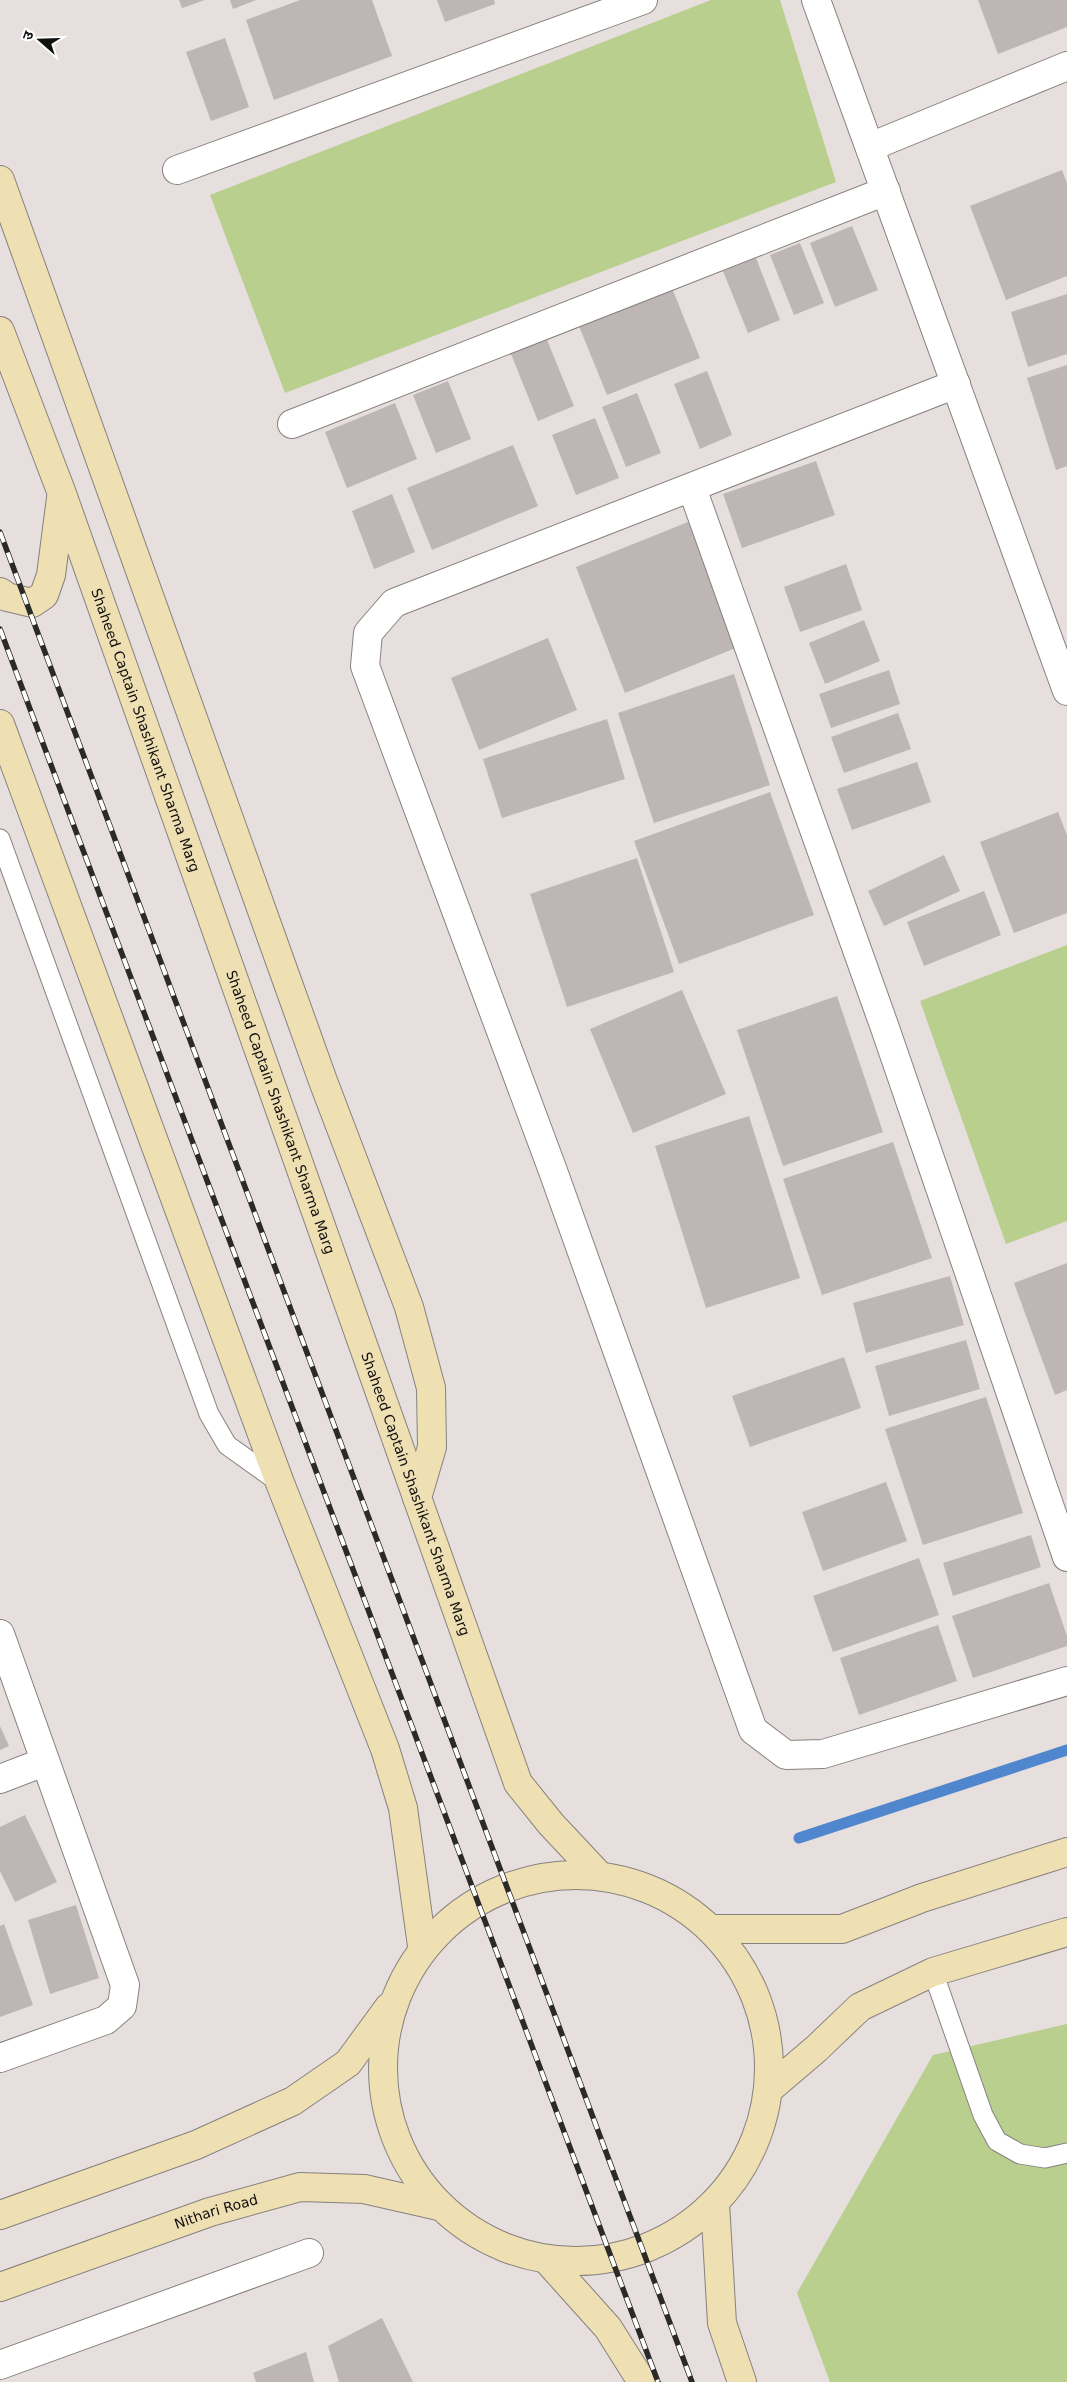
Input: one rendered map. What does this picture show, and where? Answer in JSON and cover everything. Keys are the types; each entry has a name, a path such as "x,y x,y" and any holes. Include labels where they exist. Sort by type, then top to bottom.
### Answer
{"main road":[{"path":"0,180 323,1080 409,1307 431,1388 432,1447 418,1498"},
{"name":"Shaheed Captain Shashikant Sharma Marg","path":"0,331 61,491 518,1783 551,1824 596,1872"},
{"path":"0,592 7,597 32,603 44,595 51,575 61,491"},
{"path":"0,724 280,1483 385,1749 403,1808 422,1946"},
{"path":"715,1929 842,1929 922,1898 1067,1852"},
{"path":"0,2215 196,2145 293,2101 348,2064 392,2003 404,1974 422,1946 471,1902 531,1876 596,1872 675,1908 715,1929 749,1976 767,2031 769,2089 760,2131 741,2169 715,2203 691,2223 665,2240 637,2252 607,2260 576,2262 548,2260 489,2242 439,2206 398,2146 381,2076 392,2003"},
{"path":"769,2089 816,2049 860,2007 933,1972 1067,1932"},
{"name":"Nithari Road","path":"0,2287 210,2212 300,2187 364,2189 439,2206"},
{"path":"715,2203 722,2323 742,2382"},
{"path":"548,2260 608,2328 642,2382"}],"street":[{"path":"177,170 643,0"},
{"path":"816,0 1067,691"},
{"path":"870,148 1067,66"},
{"path":"292,424 886,191"},
{"path":"956,384 394,603 368,633 365,666 553,1171 753,1730 786,1755 823,1754 1067,1681"},
{"path":"692,488 885,1028 1067,1557"},
{"path":"0,1634 125,1985 122,2006 106,2020 0,2058"},
{"path":"0,1779 44,1762"},
{"path":"0,2366 309,2253"}],"lane":[{"path":"0,839 209,1414 227,1445 280,1483"},
{"path":"933,1972 983,2115 998,2140 1020,2154 1045,2158 1067,2152"}],"green space":[{"path":"711,0 780,0 836,182 285,393 210,195"},
{"path":"1067,945 1067,1221 1006,1244 920,1001"},
{"path":"1067,2024 1067,2382 830,2382 797,2293 933,2055"}],"building":[{"path":"179,0 205,0 182,8"},
{"path":"230,0 256,0 233,9"},
{"path":"300,0 372,0 392,56 274,100 246,20"},
{"path":"437,0 494,0 495,4 445,22"},
{"path":"978,0 1067,0 1067,27 998,54"},
{"path":"225,38 249,107 211,121 186,52"},
{"path":"1062,170 1067,183 1067,276 1006,300 970,206"},
{"path":"852,226 878,290 835,307 810,243"},
{"path":"800,243 824,303 794,315 770,255"},
{"path":"756,258 780,320 748,333 723,271"},
{"path":"672,288 700,358 607,395 579,326"},
{"path":"1067,294 1067,354 1028,367 1011,312"},
{"path":"547,340 574,406 538,421 511,354"},
{"path":"1067,365 1067,466 1056,470 1027,378"},
{"path":"707,371 732,435 700,449 674,384"},
{"path":"448,381 471,439 436,453 413,395"},
{"path":"637,393 661,453 626,467 602,407"},
{"path":"395,403 417,459 347,488 325,432"},
{"path":"595,418 619,478 576,495 552,435"},
{"path":"513,445 538,506 432,550 407,488"},
{"path":"816,461 835,515 742,548 723,494"},
{"path":"392,494 415,552 374,569 352,511"},
{"path":"688,522 738,647 625,693 576,567"},
{"path":"846,564 862,610 800,632 784,587"},
{"path":"864,620 880,661 825,684 809,643"},
{"path":"548,638 577,710 479,750 451,678"},
{"path":"889,670 900,704 831,728 819,694"},
{"path":"734,674 770,785 654,823 618,713"},
{"path":"898,713 911,749 844,773 831,737"},
{"path":"607,719 625,779 502,818 483,759"},
{"path":"917,762 931,802 852,830 837,789"},
{"path":"770,792 814,915 679,964 634,841"},
{"path":"1058,812 1067,835 1067,913 1014,933 980,842"},
{"path":"944,855 960,891 884,926 868,891"},
{"path":"637,858 674,972 567,1007 530,894"},
{"path":"984,891 1001,935 924,966 907,922"},
{"path":"682,990 726,1094 633,1133 590,1029"},
{"path":"837,996 883,1132 783,1166 737,1030"},
{"path":"749,1116 800,1278 706,1308 655,1146"},
{"path":"893,1142 932,1258 822,1295 783,1179"},
{"path":"1067,1263 1067,1390 1055,1395 1014,1283"},
{"path":"950,1276 964,1325 866,1353 853,1303"},
{"path":"966,1340 980,1389 889,1416 875,1366"},
{"path":"844,1357 861,1408 750,1447 732,1396"},
{"path":"986,1397 1023,1513 923,1545 885,1429"},
{"path":"886,1482 907,1541 823,1571 802,1512"},
{"path":"1031,1535 1041,1567 953,1596 943,1563"},
{"path":"919,1558 939,1615 833,1652 813,1596"},
{"path":"1049,1583 1067,1636 1067,1646 973,1678 952,1616"},
{"path":"938,1625 957,1681 859,1715 840,1658"},
{"path":"0,1726 9,1746 0,1750"},
{"path":"25,1815 57,1882 15,1902 0,1871 0,1827"},
{"path":"76,1905 99,1978 50,1994 28,1920"},
{"path":"4,1924 33,2005 0,2017 0,1926"},
{"path":"382,2318 413,2382 339,2382 328,2346"},
{"path":"306,2352 314,2382 256,2382 253,2373"}],"waterway":[{"path":"799,1838 1067,1750"}],"railway":[{"path":"0,532 692,2382"},
{"path":"0,629 658,2382"}]}
